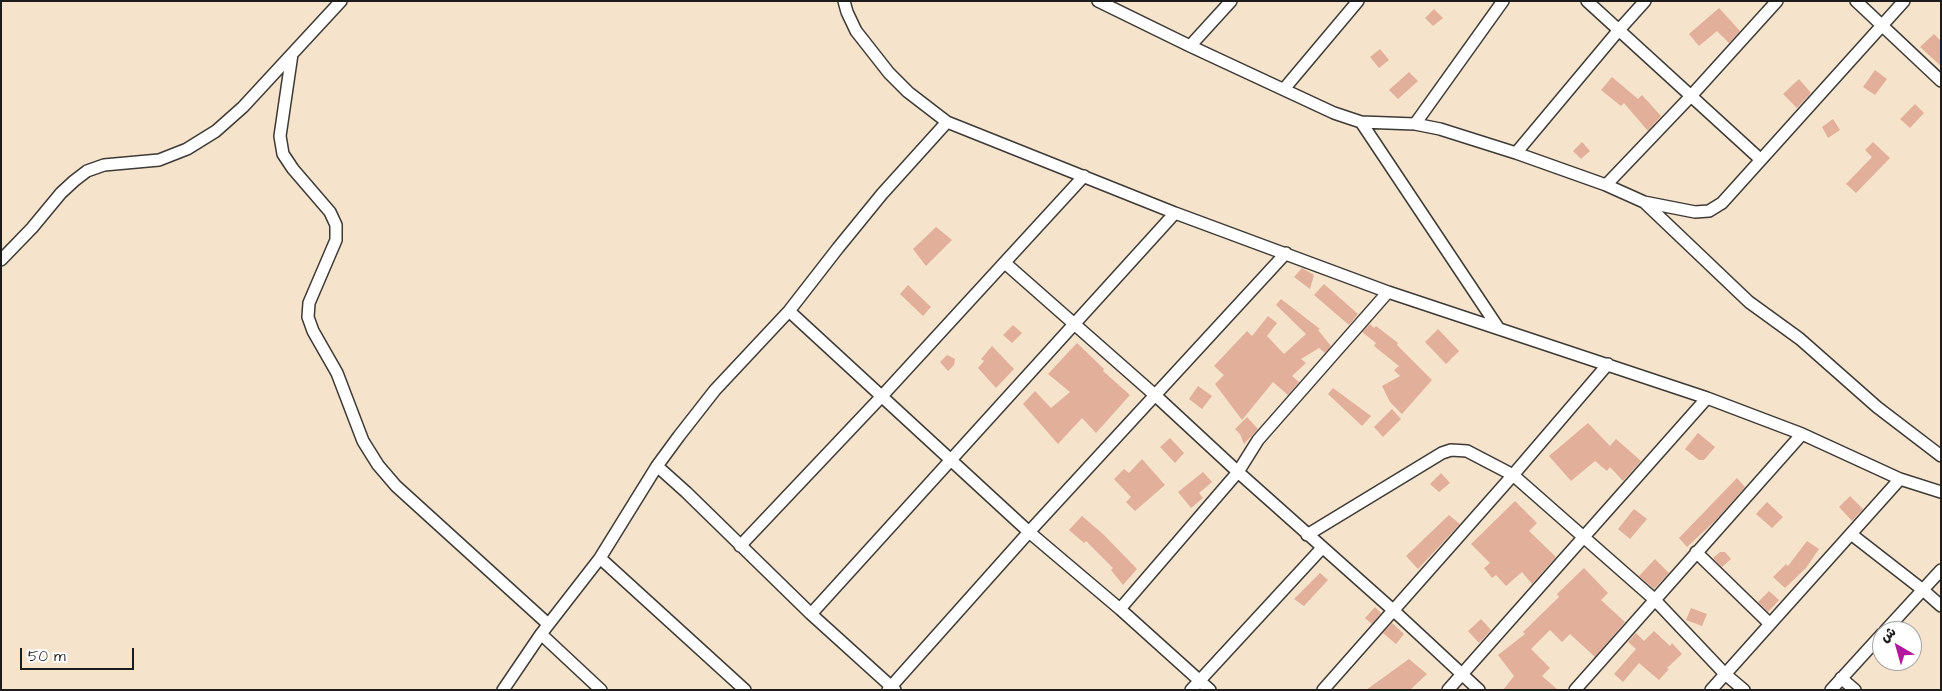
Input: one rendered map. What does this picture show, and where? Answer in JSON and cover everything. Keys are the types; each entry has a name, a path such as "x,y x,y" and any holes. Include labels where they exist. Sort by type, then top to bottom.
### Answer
{"street":[{"path":"1,260 32,228 61,193 74,180 87,171 104,166 159,160 187,148 216,131 243,107 341,1"},
{"path":"844,1 856,31 889,74 908,92 947,122 1174,213 1388,292 1707,398 1802,434 1900,479 1941,492"},
{"path":"1098,1 1334,113 1361,122 1415,124 1440,129 1516,153 1606,185 1644,202 1695,212 1709,211 1722,204 1760,159 1904,1"},
{"path":"1190,46 1231,1"},
{"path":"1284,89 1358,1"},
{"path":"1415,124 1503,1"},
{"path":"1587,1 1760,159"},
{"path":"1516,153 1645,1"},
{"path":"1606,185 1691,96 1777,1"},
{"path":"1856,1 1941,81"},
{"path":"292,54 280,136 283,154 293,169 330,212 336,224 336,240 309,303 308,317 313,331 337,373 363,441 378,465 396,486 544,629 601,690"},
{"path":"503,690 544,629 600,558 657,466 716,390 789,310 876,202 947,122"},
{"path":"1361,122 1499,329"},
{"path":"740,546 882,396 1084,176"},
{"path":"1644,202 1749,302 1800,339 1877,407 1941,456"},
{"path":"811,614 1174,213"},
{"path":"657,466 892,689 1029,532 1286,253"},
{"path":"1005,263 1156,396 1307,535 1394,610 1479,690"},
{"path":"1120,609 1238,472 1258,440 1388,292"},
{"path":"789,310 1029,532 1120,609 1210,690"},
{"path":"1323,690 1513,476 1608,364"},
{"path":"1448,690 1707,398"},
{"path":"1575,690 1802,434"},
{"path":"1307,535 1442,453 1452,450 1467,451 1513,476 1584,537 1654,600 1725,674 1744,690"},
{"path":"1711,690 1900,479"},
{"path":"1851,534 1941,606"},
{"path":"1191,690 1322,548"},
{"path":"1696,552 1770,624"},
{"path":"600,558 745,690"},
{"path":"1894,621 1941,570"},
{"path":"1831,690 1872,645"},
{"path":"1841,678 1855,690"}],"building":[{"path":"1719,8 1740,31 1729,43 1717,31 1699,46 1689,34"},
{"path":"1434,9 1443,18 1433,26 1425,18"},
{"path":"1934,34 1941,41 1941,66 1920,47"},
{"path":"1380,49 1389,60 1379,68 1370,57"},
{"path":"1875,70 1887,79 1875,95 1863,87"},
{"path":"1409,72 1418,81 1398,99 1389,90"},
{"path":"1612,77 1638,99 1642,95 1661,116 1648,131 1624,103 1621,106 1601,90"},
{"path":"1799,79 1811,93 1797,108 1783,94"},
{"path":"1915,104 1924,113 1910,128 1900,119"},
{"path":"1833,119 1840,130 1828,138 1822,127"},
{"path":"1582,142 1590,151 1581,159 1573,151"},
{"path":"1873,142 1890,158 1856,193 1846,184 1872,157 1865,150"},
{"path":"936,227 952,240 926,266 913,249"},
{"path":"1302,268 1314,275 1310,289 1294,277"},
{"path":"1324,284 1358,314 1349,325 1314,295"},
{"path":"908,285 931,307 923,316 900,294"},
{"path":"1281,299 1320,329 1318,330 1331,346 1325,353 1319,348 1301,359 1306,363 1292,376 1299,382 1288,395 1273,382 1242,420 1215,384 1224,375 1214,366 1247,331 1252,336 1268,316 1277,323 1267,336 1284,354 1306,334 1276,305"},
{"path":"1370,324 1374,328 1376,326 1398,343 1397,345 1432,380 1402,414 1390,402 1382,386 1400,376 1394,370 1399,366 1374,346 1376,343 1362,332"},
{"path":"1013,325 1022,333 1012,343 1003,335"},
{"path":"1438,329 1459,351 1446,364 1425,342"},
{"path":"1077,343 1104,369 1103,371 1130,395 1096,433 1082,418 1058,444 1023,404 1035,391 1051,408 1070,392 1048,374"},
{"path":"992,346 1014,369 996,388 978,368 984,361 981,359"},
{"path":"947,355 955,359 954,365 948,371 940,362"},
{"path":"1198,386 1212,396 1202,409 1189,399"},
{"path":"1333,388 1371,416 1362,426 1328,394"},
{"path":"1392,409 1401,419 1383,437 1374,427"},
{"path":"1247,417 1258,429 1244,444 1240,434 1235,429"},
{"path":"1588,423 1610,446 1616,439 1641,461 1623,481 1610,467 1607,471 1595,461 1571,481 1549,456"},
{"path":"1698,433 1715,447 1704,460 1699,460 1685,449"},
{"path":"1170,438 1184,453 1175,463 1160,447"},
{"path":"1142,459 1165,485 1135,511 1126,502 1131,497 1114,479 1124,469 1129,473"},
{"path":"1203,472 1212,482 1199,493 1203,498 1191,508 1178,492"},
{"path":"1441,473 1450,483 1439,492 1430,484"},
{"path":"1737,478 1745,487 1716,520 1687,547 1679,538"},
{"path":"1850,496 1863,509 1852,521 1839,507"},
{"path":"1515,501 1537,523 1529,531 1556,557 1532,584 1522,572 1506,586 1496,575 1492,578 1484,568 1490,563 1471,544"},
{"path":"1767,502 1783,517 1772,528 1756,514"},
{"path":"1634,509 1647,519 1630,539 1618,529"},
{"path":"1449,515 1460,524 1418,569 1406,556"},
{"path":"1082,516 1103,534 1137,569 1123,585 1111,570 1113,568 1086,541 1084,543 1069,530"},
{"path":"1807,541 1819,549 1806,568 1785,588 1773,577 1786,564 1788,566"},
{"path":"1720,552 1725,552 1731,559 1722,567 1713,558"},
{"path":"1655,559 1669,573 1654,589 1639,576"},
{"path":"1584,568 1608,593 1601,600 1625,622 1595,657 1570,634 1562,642 1550,630 1531,649 1550,668 1542,676 1558,690 1503,690 1514,676 1498,655 1525,634 1523,632 1559,597 1557,594"},
{"path":"1320,573 1328,580 1304,606 1294,599"},
{"path":"1769,591 1779,600 1768,612 1758,602"},
{"path":"1375,607 1381,613 1372,624 1365,618"},
{"path":"1691,608 1707,614 1702,626 1686,620"},
{"path":"1481,619 1491,630 1479,643 1468,631"},
{"path":"1392,623 1404,634 1396,644 1383,633"},
{"path":"1654,631 1670,646 1672,643 1682,654 1667,668 1669,669 1659,680 1639,663 1623,682 1614,674 1636,649 1628,642 1636,633 1644,641"},
{"path":"1409,659 1427,674 1410,690 1366,690"}]}
